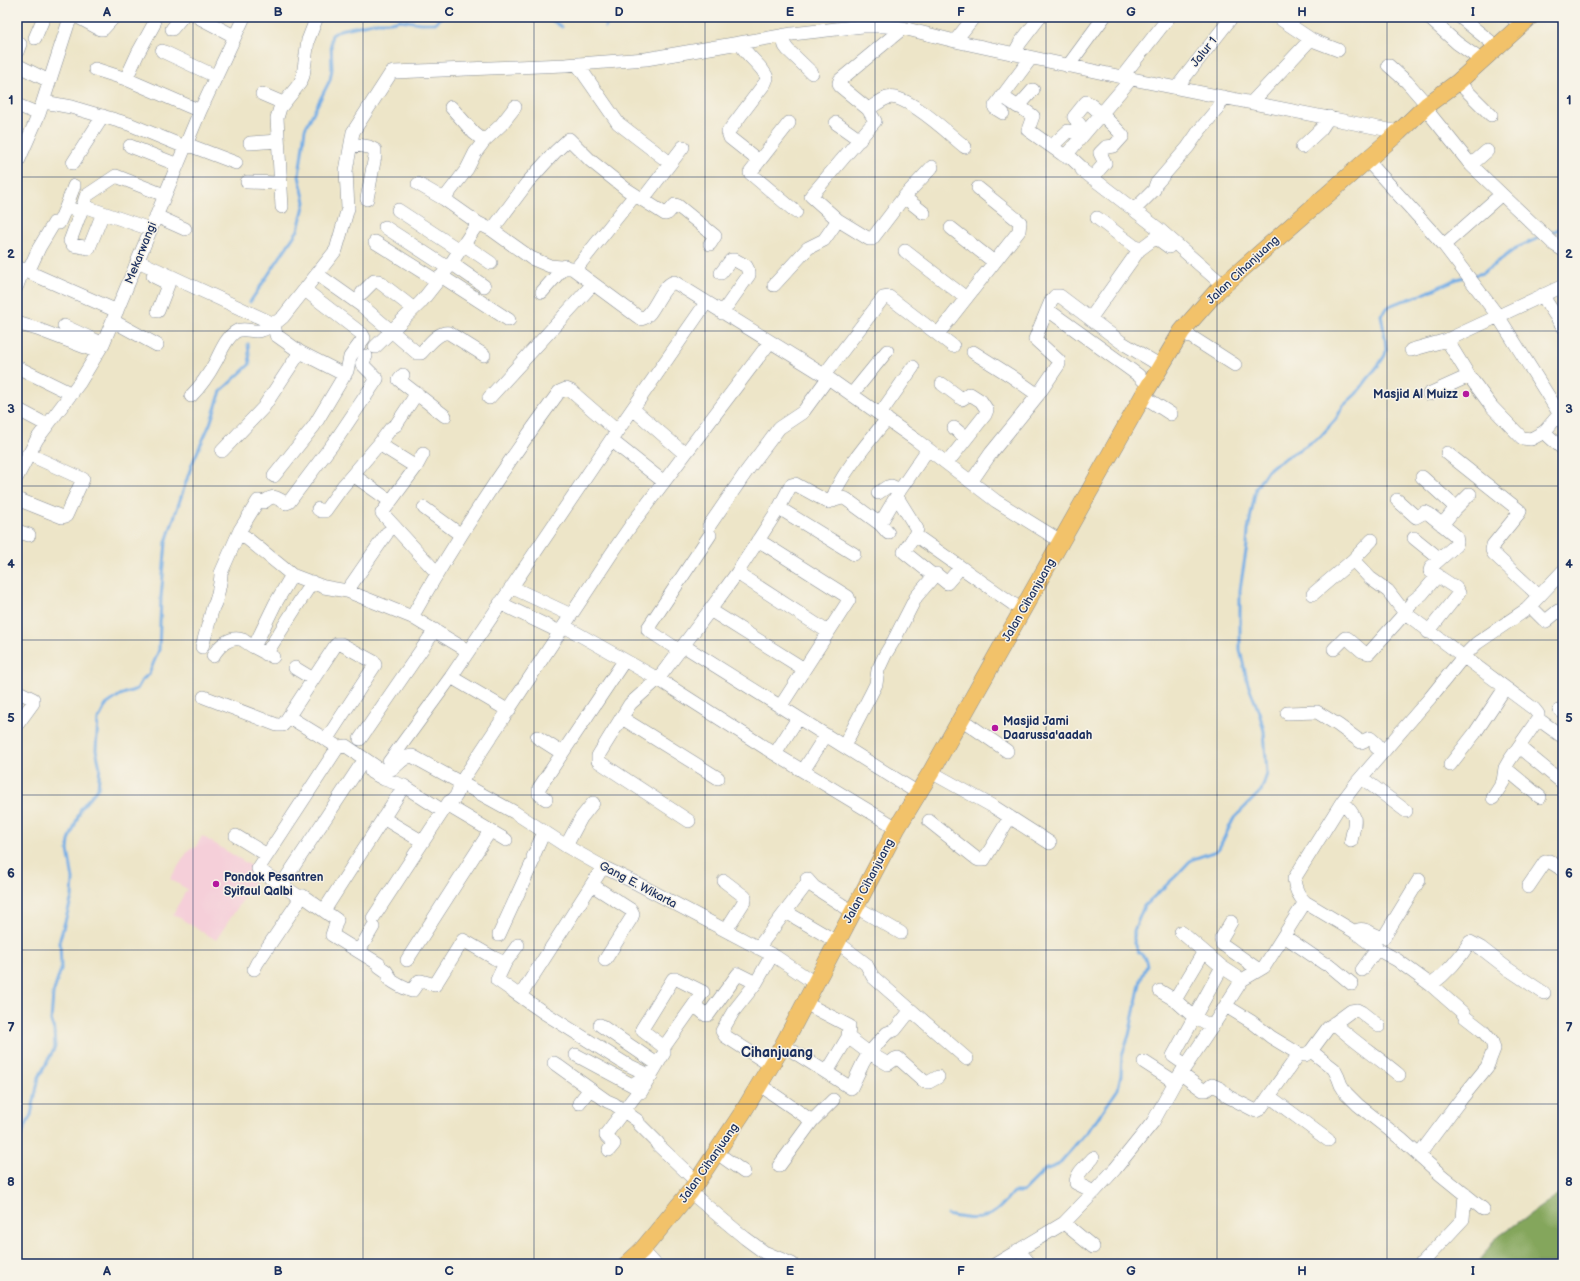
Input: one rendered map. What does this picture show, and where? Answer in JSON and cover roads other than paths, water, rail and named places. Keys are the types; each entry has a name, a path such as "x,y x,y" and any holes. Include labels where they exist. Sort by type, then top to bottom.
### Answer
{"main road":[{"name":"Jalan Cihanjuang","path":"627,1264 642,1250 694,1187 772,1066 897,828 931,772 1146,391 1182,331 1221,288 1366,159 1400,132 1426,106 1458,82 1497,47 1520,20"}],"street":[{"path":"35,38 44,17"},
{"path":"17,164 44,102 49,81 72,17"},
{"path":"78,17 100,29 103,29 114,17"},
{"path":"172,29 182,17"},
{"path":"198,17 234,36"},
{"name":"Mekarwangi","path":"17,477 28,454 47,425 72,394 101,348 215,76 244,17"},
{"path":"282,207 277,118 283,103 300,83 303,76 308,40 318,17"},
{"path":"893,17 903,28"},
{"path":"955,41 974,17"},
{"path":"1014,54 1020,43 1040,17"},
{"path":"1068,66 1104,17"},
{"path":"1002,96 1033,116 1028,130 1065,156 1101,116 1169,17"},
{"name":"Jalur 1","path":"1177,87 1232,17"},
{"path":"1428,17 1481,60"},
{"path":"1460,17 1497,47"},
{"path":"1282,20 1312,40 1338,50"},
{"path":"126,79 154,24"},
{"path":"357,145 353,132 391,73 394,72 577,64 666,56 782,36 864,26 903,28 1068,66 1400,132"},
{"path":"903,28 840,80 839,83 843,88 868,109 875,121 811,195 812,198 838,220 866,238 872,238 901,198 905,196 932,167"},
{"path":"782,36 788,50 812,73"},
{"path":"1252,102 1309,41 1312,40"},
{"path":"740,43 744,50 765,73 767,78 765,83 728,132 730,138 759,161"},
{"path":"162,51 215,76"},
{"path":"1003,113 994,107 1031,58"},
{"path":"577,64 618,122 670,163"},
{"path":"17,65 49,81"},
{"path":"1388,65 1407,82 1471,165 1549,240 1563,250"},
{"path":"95,69 126,79 200,111"},
{"path":"1458,82 1491,115"},
{"path":"1019,106 1032,90"},
{"path":"262,94 283,103"},
{"path":"868,109 887,98 896,97 910,103 965,147"},
{"path":"1134,210 1154,190 1156,184 1188,147 1218,108 1224,97"},
{"path":"44,102 130,124 236,164"},
{"path":"1052,146 1068,130 1073,132 1080,125 1074,117 1086,102 1091,105 1124,137 1114,146 1106,147 1100,153 1105,163 1092,178"},
{"path":"17,106 39,114"},
{"path":"191,396 200,388 216,362 223,345 238,331 246,329 258,331 274,324 283,317 336,250 348,208 346,171 365,126 379,106"},
{"path":"451,107 474,133 484,141"},
{"path":"444,199 467,169 475,153 484,141 501,125 515,107"},
{"path":"73,163 103,116"},
{"path":"1302,147 1321,129 1329,117"},
{"path":"789,123 750,174 796,212"},
{"path":"836,123 860,140"},
{"path":"492,230 527,183 569,139 591,161 626,189 665,214 668,213 675,205 678,206 715,236 710,244"},
{"path":"250,143 278,142"},
{"path":"357,145 369,147 375,150 376,156 366,198"},
{"path":"130,146 178,165"},
{"path":"542,292 592,250 683,147"},
{"path":"1471,165 1487,151"},
{"path":"1067,154 1092,178 1160,230 1221,288"},
{"path":"1366,159 1444,245 1498,316 1561,412 1544,432 1531,439 1522,438 1492,407 1469,376 1447,340"},
{"path":"102,213 88,248 73,245 70,242 86,196 116,176 164,195"},
{"path":"247,182 280,182"},
{"path":"418,184 444,199 478,223 492,230 531,258 550,266 570,268 642,319 647,316 668,285 674,282 826,376 928,449 996,501 1062,542"},
{"path":"17,286 23,269 39,248 54,223 59,223 74,186"},
{"path":"938,334 1019,231 1020,222 978,188"},
{"path":"905,196 924,213"},
{"path":"1444,245 1496,199"},
{"path":"66,207 102,213 150,229"},
{"path":"398,210 461,247 492,263"},
{"path":"156,216 185,229"},
{"path":"1097,218 1140,250"},
{"path":"774,286 808,248 824,240 838,220"},
{"path":"375,346 414,309 444,272 478,223"},
{"path":"385,227 509,320"},
{"path":"951,228 994,262"},
{"path":"1090,320 1140,250 1152,239 1158,239 1221,288"},
{"path":"375,242 444,272 484,286"},
{"path":"905,251 966,298"},
{"path":"721,274 731,260 735,260 746,266 750,272 722,313"},
{"path":"136,264 168,285 158,311"},
{"path":"136,264 274,324"},
{"path":"23,269 115,316 157,345"},
{"path":"317,274 362,306 392,330 417,353 421,353 440,334 444,332 449,333 484,355"},
{"path":"362,294 374,281 378,281 414,309"},
{"path":"489,398 593,284"},
{"path":"1411,350 1447,340 1563,286"},
{"path":"274,476 314,426 345,375 350,357 364,338 362,334 305,290"},
{"path":"1542,295 1563,327"},
{"path":"971,482 1038,395 1059,364 1059,361 1035,340 1051,301 1055,296 1060,296 1121,342 1161,366"},
{"path":"918,793 780,707 682,648 648,630 648,628 746,472 779,428 803,412 826,376 885,297 889,297 954,346"},
{"path":"389,762 451,677 511,586 706,303"},
{"path":"1048,310 1138,375 1146,391 1171,414"},
{"path":"17,323 101,348"},
{"path":"274,324 276,335 300,352 345,375"},
{"path":"64,326 101,348"},
{"path":"1182,331 1235,365"},
{"path":"358,951 373,922 446,806 453,800 460,790 461,783 632,524 770,342"},
{"path":"852,394 887,351"},
{"path":"222,451 263,408 300,352"},
{"path":"973,352 1038,395"},
{"path":"202,646 218,595 217,590 221,579 221,573 240,530 258,501 264,502 270,497 273,497 286,503 289,502 338,437 377,379 362,364 366,356"},
{"path":"17,367 72,394"},
{"path":"833,501 833,496 913,367"},
{"path":"403,375 399,380 445,416"},
{"path":"1429,394 1469,376"},
{"path":"942,384 962,399 970,394 981,401 987,410 985,415 947,464"},
{"path":"412,617 460,535 521,443 559,392 566,389 571,391 614,435 664,482"},
{"path":"318,509 325,511 391,428 396,425 417,393"},
{"path":"17,409 47,425"},
{"path":"633,409 685,454"},
{"path":"954,428 966,438"},
{"path":"1544,432 1563,448"},
{"path":"379,444 416,467"},
{"path":"689,821 598,761 598,756 630,704 658,679 710,610 737,573 779,508 791,485 795,484 828,502 842,498 846,499 884,528 898,494 928,449"},
{"path":"1447,452 1520,510 1493,545 1492,550 1494,554 1540,596"},
{"path":"17,499 62,517 66,516 83,479 28,454"},
{"path":"423,454 416,467 382,513 437,573"},
{"path":"353,475 390,501"},
{"path":"1422,477 1451,503 1454,510"},
{"path":"878,493 887,486 891,486 898,494 915,525 915,535 904,550 904,553 934,576 936,574 949,583 960,568"},
{"path":"1442,525 1470,494"},
{"path":"1397,500 1416,517 1425,512 1456,536 1456,545 1430,569 1432,573 1438,575 1456,588 1459,593 1428,632"},
{"path":"424,508 460,535"},
{"path":"779,508 854,554"},
{"path":"346,591 387,533"},
{"path":"915,535 1023,611"},
{"path":"244,536 292,575 324,587 346,591 412,617 468,651"},
{"path":"1414,538 1440,560"},
{"path":"758,540 848,597 849,601 780,707"},
{"path":"1313,594 1353,560 1372,540"},
{"path":"1353,560 1370,578 1388,591 1404,613 1428,632 1483,670 1534,709 1538,714 1538,719 1519,747 1508,760 1503,782 1493,798"},
{"path":"1419,1156 1461,1099 1487,1067 1494,1049 1492,1042 1483,1031 1465,1017 1463,1013 1431,985 1397,960 1377,950 1355,932 1305,902 1298,894 1294,878 1342,802 1382,752 1430,698 1463,657 1477,643 1530,606 1563,571"},
{"path":"737,573 828,632"},
{"path":"254,648 275,604 292,575"},
{"path":"1334,649 1345,638 1347,638 1362,651 1369,653 1413,601 1422,594 1438,575"},
{"path":"844,746 876,684 878,670 885,655 916,597 934,576"},
{"path":"213,656 218,647 234,639 243,640 254,648 270,656 312,582"},
{"path":"511,586 565,624 658,679 775,754 897,828"},
{"path":"500,603 565,624"},
{"path":"1530,606 1546,621 1558,611 1563,614"},
{"path":"710,610 804,669"},
{"path":"360,739 435,630"},
{"path":"204,697 277,725 283,725 337,644 341,644 374,662 375,664 326,740"},
{"path":"546,799 538,794 539,788 624,660"},
{"path":"295,668 313,679"},
{"path":"451,677 509,711"},
{"path":"1450,765 1475,733 1505,688"},
{"path":"17,691 32,699 33,703 17,725"},
{"path":"1287,713 1317,712 1361,742 1370,738 1377,744 1376,747 1382,752"},
{"path":"289,717 326,740 360,766 384,779 404,786 446,806 506,840"},
{"path":"622,718 718,778"},
{"path":"775,754 798,718"},
{"path":"961,719 1007,751"},
{"path":"1538,719 1563,737"},
{"path":"803,771 826,735"},
{"path":"537,737 562,753"},
{"name":"Gang E. Wikarta","path":"341,751 346,746 381,770 386,771 392,770 402,760 408,756 412,756 514,812 566,846 603,867 772,955 816,984"},
{"path":"1519,747 1562,780"},
{"path":"341,751 258,869 301,898 303,896 337,920 332,935 379,964 379,966 386,971 390,977 389,979 412,991 421,980 435,985 463,940 494,958 506,963"},
{"path":"284,881 360,766"},
{"path":"1505,768 1540,797"},
{"path":"931,772 1010,817 1050,843"},
{"path":"1362,778 1406,811"},
{"path":"326,906 404,786"},
{"path":"1342,802 1351,811 1355,819 1351,841"},
{"path":"566,846 581,818 593,803"},
{"path":"930,821 977,859 984,860 1010,817"},
{"path":"383,818 423,842"},
{"path":"407,960 490,831"},
{"path":"498,935 533,862 533,856 544,832"},
{"path":"236,836 267,855"},
{"path":"1528,887 1545,862 1549,861 1563,870"},
{"path":"522,993 603,867"},
{"path":"1355,932 1358,929 1363,929 1380,938 1384,937 1419,880"},
{"path":"724,881 746,897 726,930"},
{"path":"758,948 786,912 807,881 854,910 901,933"},
{"path":"592,885 631,910 633,914 605,960"},
{"path":"254,969 301,898"},
{"path":"996,1264 1064,1223 1094,1192 1152,1122 1181,1074 1242,980 1259,970 1271,958 1305,902"},
{"path":"786,912 837,942 866,964 873,977 910,1011 967,1059"},
{"path":"1231,922 1221,939 1222,944 1259,970"},
{"path":"1181,932 1203,953 1242,980"},
{"path":"1284,936 1325,964 1328,964 1352,984"},
{"path":"1431,985 1443,976 1464,952 1470,942 1481,948 1508,970 1544,993"},
{"path":"518,945 506,963 498,980 543,1012 624,1063 648,1081"},
{"path":"1362,970 1377,950"},
{"path":"1176,1000 1203,953"},
{"path":"772,955 756,983 733,1012 722,1032 725,1036 772,1066"},
{"path":"1181,1074 1173,1056 1222,967"},
{"path":"694,1005 708,1015 738,974 756,983"},
{"path":"609,1150 614,1144 606,1136 606,1134 638,1092 641,1092 664,1053 664,1047 702,992 677,979 673,979 642,1029 664,1047"},
{"path":"1160,991 1176,1000 1194,1017 1212,1027"},
{"path":"805,1002 849,1026 848,1037 827,1072"},
{"path":"1226,1006 1252,1022 1270,1037 1305,1052 1334,1069 1340,1085 1354,1101 1401,1138 1419,1156 1483,1209"},
{"path":"1144,1062 1181,1074 1203,1090 1206,1090 1212,1085 1218,1087 1227,1096 1256,1111 1260,1109 1305,1052 1328,1028 1351,1011 1357,1010 1379,1026"},
{"path":"783,1045 851,1088 869,1053 886,1033 895,1030 910,1011"},
{"path":"1334,1023 1346,1034 1400,1075"},
{"path":"600,1025 657,1064"},
{"path":"848,1037 869,1053 888,1064 898,1058 925,1082 929,1082 938,1077"},
{"path":"576,1054 632,1085 638,1081 648,1081"},
{"path":"554,1063 638,1121 638,1124 658,1143 657,1144 694,1187 745,1238 764,1252 792,1264"},
{"path":"760,1085 812,1121"},
{"path":"579,1103 590,1089"},
{"path":"1270,1096 1328,1140"},
{"path":"779,1166 812,1121 833,1100"},
{"path":"717,1153 744,1172"},
{"path":"1093,1158 1078,1174 1076,1183 1094,1192"},
{"path":"1421,1264 1463,1219 1465,1194"},
{"path":"1064,1223 1093,1247"},
{"path":"642,1250 655,1264"},
{"path":"1018,1250 1030,1264"},
{"path":"764,1252 772,1264"}],"waterway":[{"path":"250,302 298,230 305,202 299,176 305,129 330,80 332,69 332,35 340,30 377,22 391,22 400,20 420,23 435,23 442,17"},
{"path":"547,17 562,27"},
{"path":"605,27 613,17"},
{"path":"1548,234 1563,227"},
{"path":"1471,276 1483,273 1516,248 1541,237"},
{"path":"947,1215 972,1219 985,1217 997,1210 1014,1192 1023,1192 1045,1170 1058,1165 1096,1121 1118,1089 1121,1075 1122,1055 1129,1035 1141,979 1147,965 1145,958 1138,951 1134,940 1134,931 1144,906 1189,862 1193,859 1216,851 1219,848 1234,818 1261,791 1267,774 1264,731 1259,712 1248,684 1240,650 1240,590 1248,531 1256,488 1267,471 1274,465 1320,437 1336,419 1343,406 1356,394 1380,363 1386,350 1381,315 1386,309 1395,304 1464,277"},
{"path":"17,1144 31,1115 39,1077 55,1047 54,1030 51,1021 53,994 61,969 60,939 72,897 73,879 68,850 69,841 81,808 98,788 100,767 96,750 98,720 106,705 120,695 137,689 142,680 149,674 159,650 161,597 166,542 192,464 210,424 221,391 250,364 248,344"}],"place":[{"name":"Masjid Al Muizz","path":"1466,394"},
{"name":"Masjid Jami Daarussa'aadah","path":"995,728"},
{"name":"Pondok Pesantren Syifaul Qalbi","path":"216,884"}],"district":[{"name":"Cihanjuang","path":"777,1052"}]}
